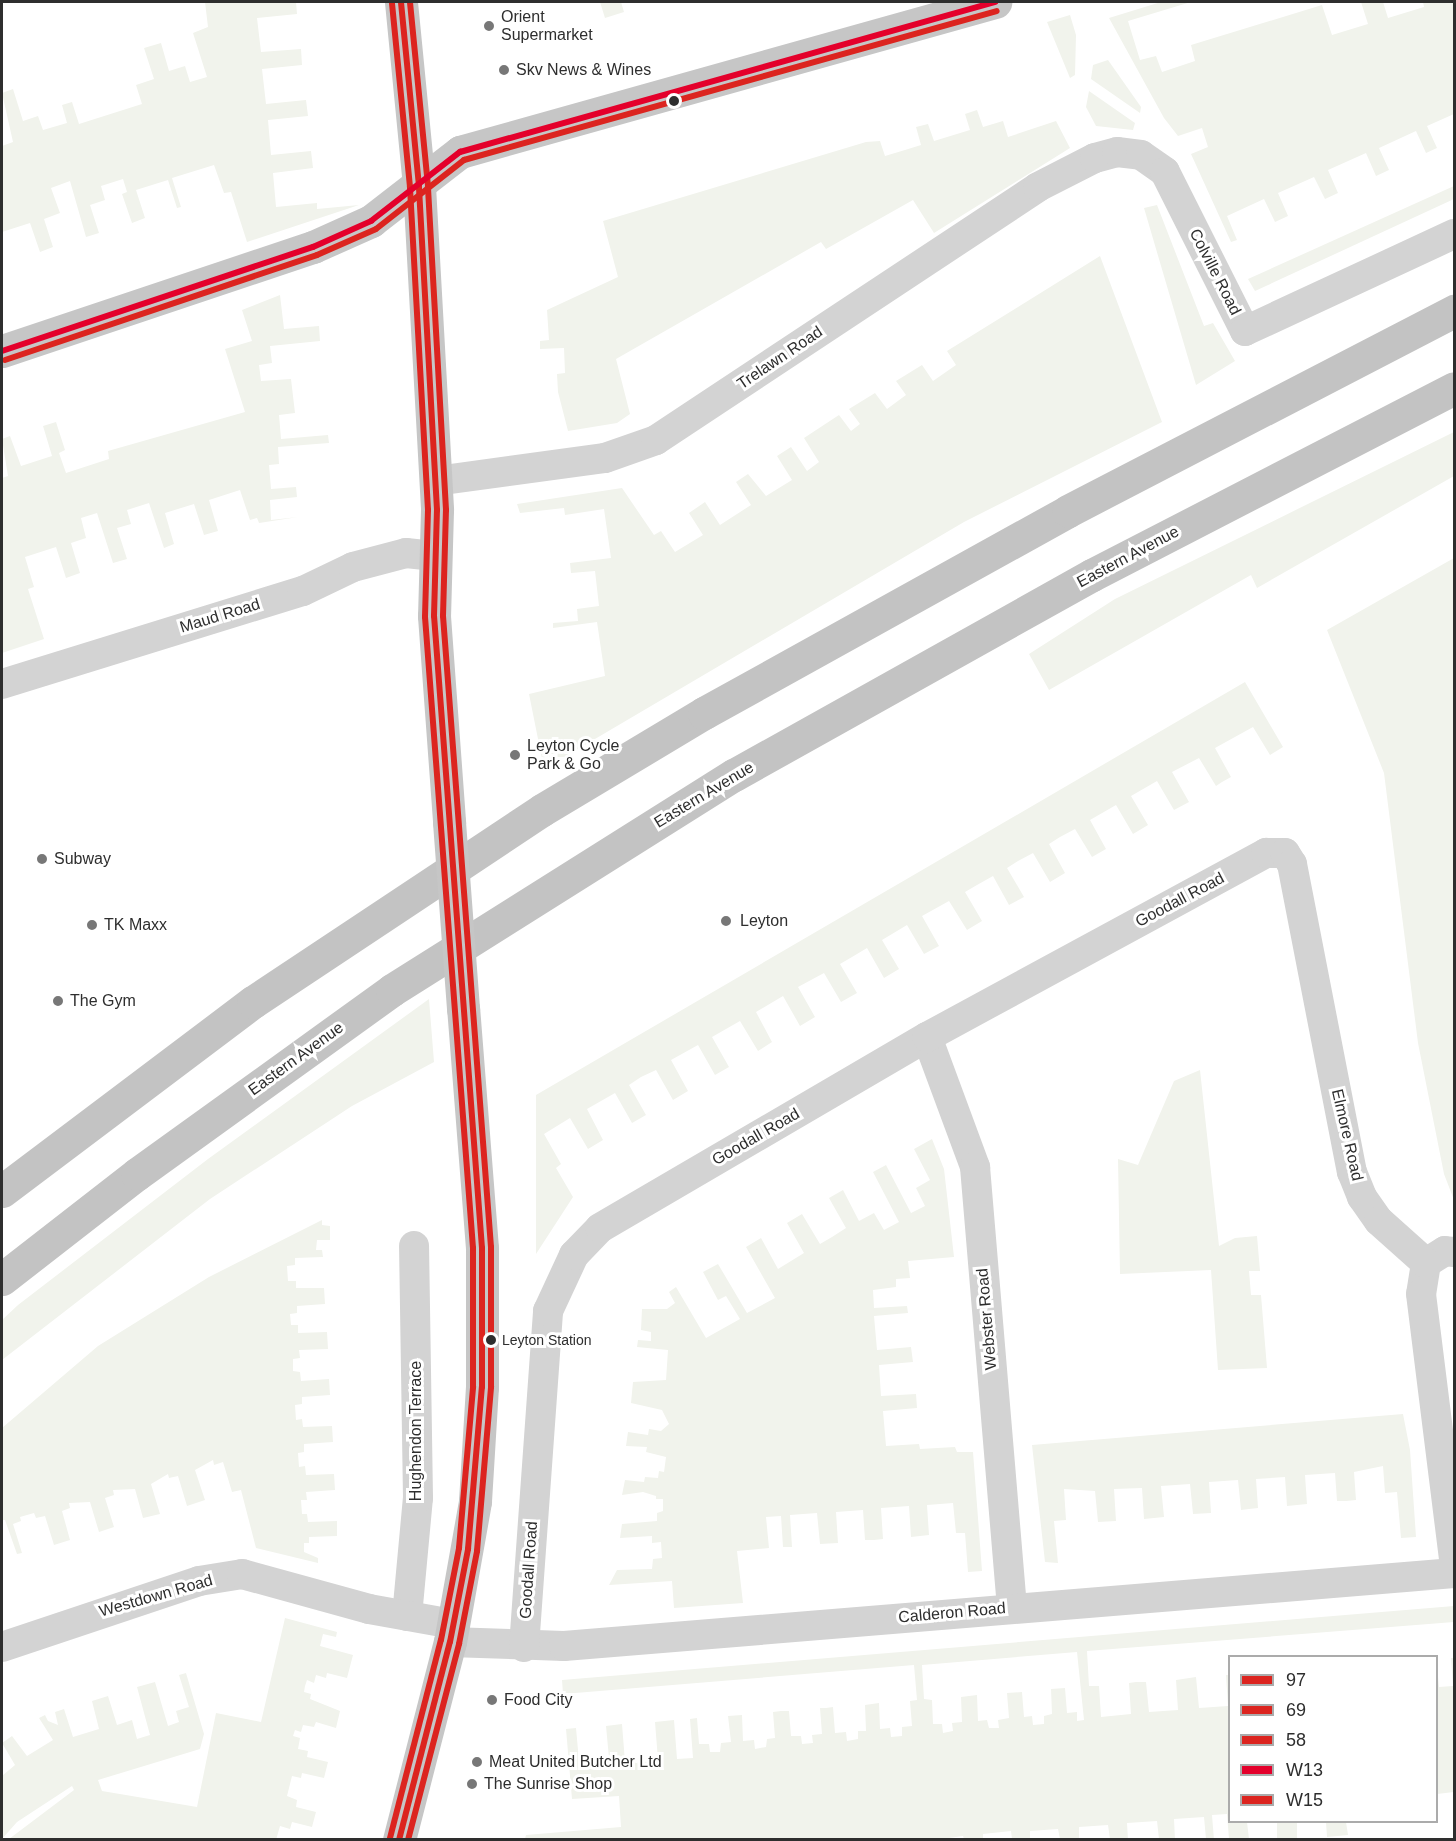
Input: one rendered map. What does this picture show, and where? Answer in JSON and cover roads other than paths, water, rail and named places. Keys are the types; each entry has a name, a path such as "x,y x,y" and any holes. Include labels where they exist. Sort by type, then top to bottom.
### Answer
{"highway":[{"path":"2,1191 253,1002 542,810 704,713 1068,511 1455,311"},
{"name":"Eastern Avenue","path":"2,1279 137,1174 392,990 734,775 1092,575 1455,388"}],"main road":[{"path":"399,1839 452,1633 475,1502 482,1387 482,1248 434,616 438,556 436,481 419,186 401,2"},
{"path":"2,351 313,247 371,221 460,152 994,2"}],"street":[{"name":"Colville Road","path":"1095,158 1117,152 1141,155 1165,172 1245,331 1455,234"},
{"name":"Trelawn Road","path":"436,481 605,458 656,440 1038,187 1095,158"},
{"name":"Maud Road","path":"2,684 303,591 353,567 406,553 438,556"},
{"name":"Goodall Road","path":"524,1647 548,1311 574,1255 600,1228 927,1037 1266,853 1285,853 1292,864"},
{"name":"Elmore Road","path":"1292,864 1352,1172 1362,1197 1379,1221 1426,1263"},
{"name":"Webster Road","path":"927,1037 975,1167 1012,1608"},
{"name":"Hughendon Terrace","path":"407,1616 418,1498 414,1246"},
{"path":"1455,1252 1445,1251 1426,1263 1422,1274 1422,1309 1455,1560"},
{"name":"Calderon Road","path":"452,1633 524,1647 1455,1573"},
{"name":"Westdown Road","path":"2,1647 199,1581 242,1574 407,1616 452,1633"}],"place":[{"name":"Orient Supermarket","path":"489,26"},
{"name":"Skv News & Wines","path":"504,70"},
{"name":"Leyton Cycle Park & Go","path":"515,755"},
{"name":"Subway","path":"42,859"},
{"name":"Leyton","path":"726,921"},
{"name":"TK Maxx","path":"92,925"},
{"name":"The Gym","path":"58,1001"},
{"name":"Leyton Station","path":"491,1340"},
{"name":"Food City","path":"492,1700"},
{"name":"Meat United Butcher Ltd","path":"477,1762"},
{"name":"The Sunrise Shop","path":"472,1784"}]}
